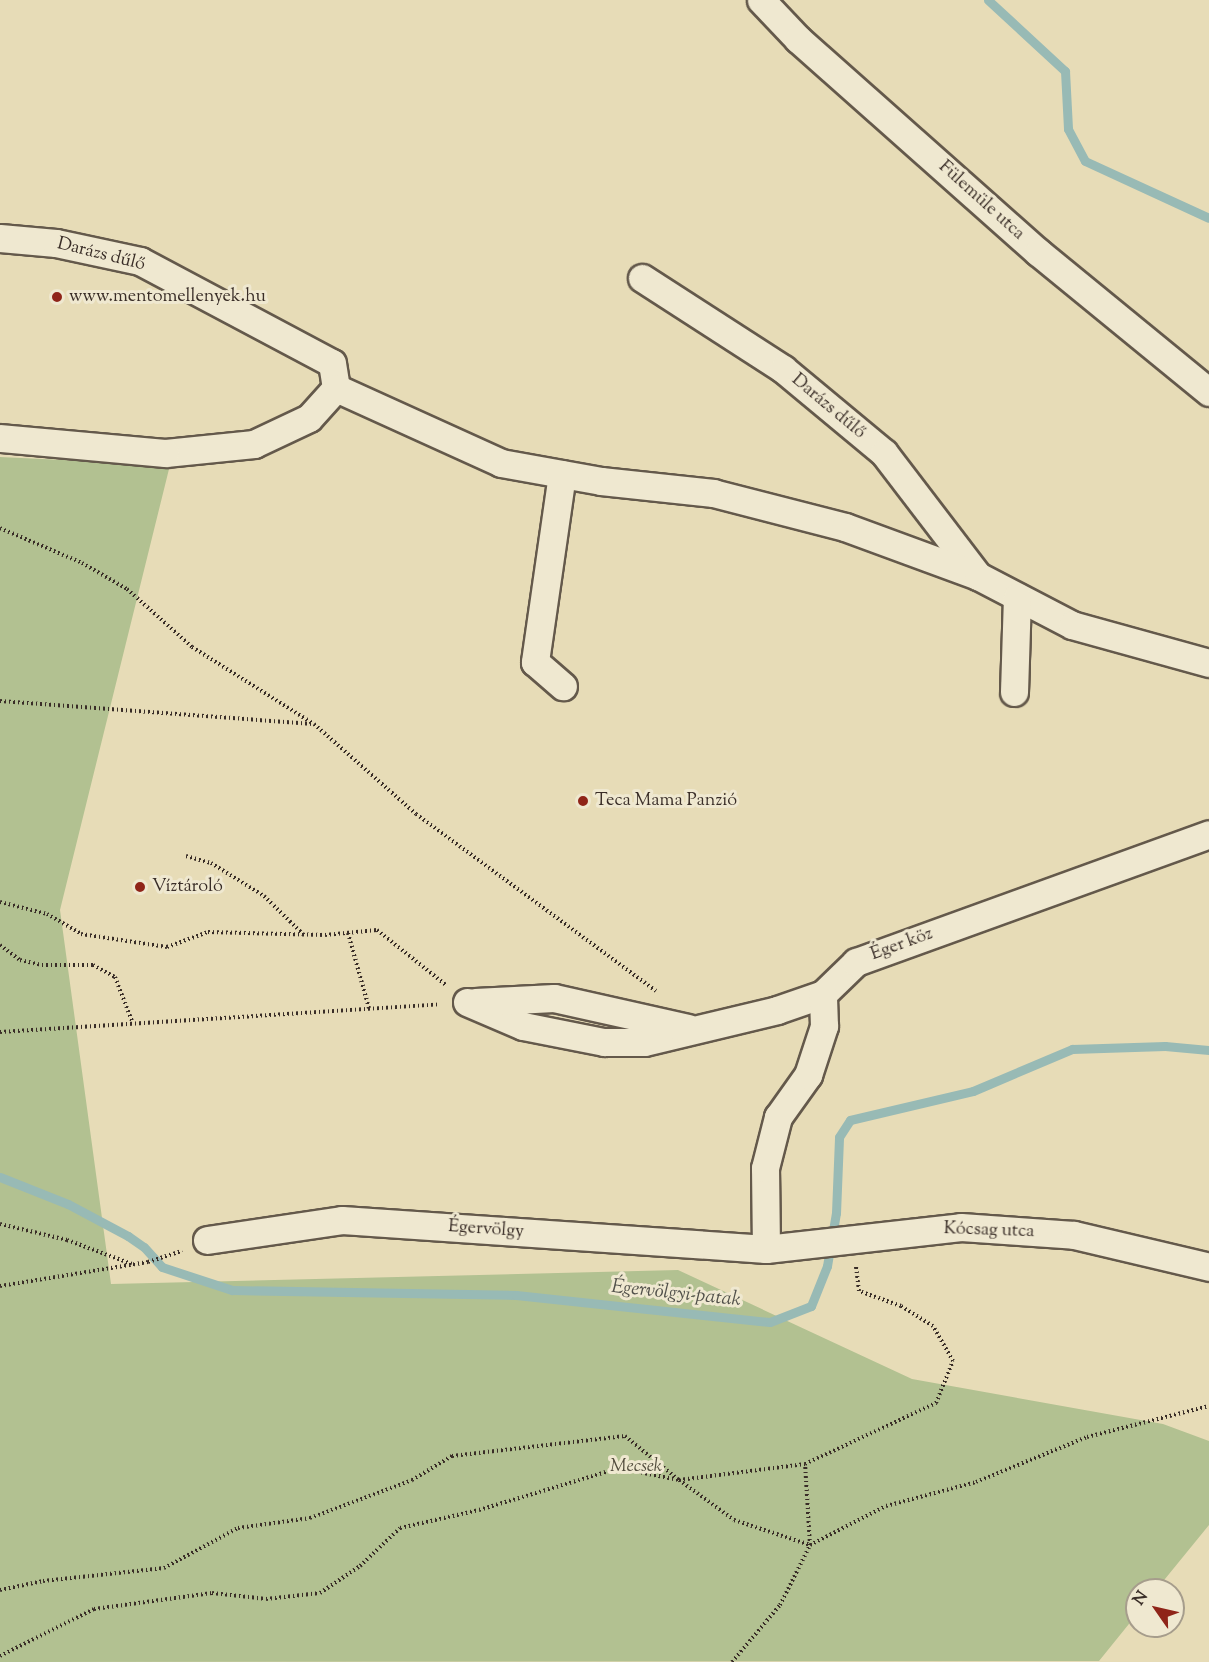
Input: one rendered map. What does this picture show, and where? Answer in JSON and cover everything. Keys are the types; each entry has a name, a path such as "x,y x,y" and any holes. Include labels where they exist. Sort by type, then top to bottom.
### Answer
{"street":[{"name":"Fülemüle utca","path":"761,0 798,39 1038,252 1209,392"},
{"name":"Darázs dűlő","path":"0,238 56,243 140,261 332,363 336,388 501,463 562,474 713,493 845,528 978,576 1072,625 1209,663"},
{"name":"Darázs dűlő","path":"642,278 783,369 884,453 978,576"},
{"path":"0,438 165,453 254,444 309,418 336,388"},
{"path":"562,474 535,662 563,686"},
{"path":"1014,692 1017,597"},
{"name":"Éger köz","path":"823,994 856,962 1209,834"},
{"path":"467,1002 523,1026 604,1042 644,1042 823,994 824,1026 808,1075 778,1117 765,1168 766,1249"},
{"name":"Égervölgy","path":"207,1240 342,1220 766,1249"},
{"name":"Kócsag utca","path":"766,1249 961,1227 1074,1235 1209,1267"}],"path":[{"path":"0,528 82,563 127,589 192,647 314,724 416,814 593,945"},
{"path":"0,701 314,724"},
{"path":"186,856 211,863 264,896 304,936"},
{"path":"0,902 47,914 81,934 167,947 207,932 304,936 377,930 467,1002"},
{"path":"348,933 369,1008"},
{"path":"0,945 20,960 42,965 93,965 115,977 132,1021"},
{"path":"0,1032 132,1021 467,1002"},
{"path":"0,1224 67,1240 132,1264"},
{"path":"0,1656 94,1609 212,1593 266,1599 320,1593 360,1566 400,1528 489,1508 619,1468 679,1480 805,1464 936,1403 952,1361 933,1326 901,1306 859,1291 838,1241"},
{"path":"0,1286 168,1257"},
{"path":"0,1590 43,1581 164,1568 238,1528 310,1518 412,1480 452,1456 625,1436 679,1480 734,1520 810,1545 886,1506 976,1482 1087,1437 1209,1406"},
{"path":"732,1662 780,1605 810,1545 805,1464"}],"green space":[{"name":"Mecsek","path":"0,457 170,465 60,910 111,1284 678,1270 912,1379 1163,1424 1209,1441 1209,1525 1166,1578 1125,1578 1125,1629 1099,1661 0,1662"}],"waterway":[{"path":"988,0 1065,71 1068,129 1085,161 1209,218"},
{"name":"Égervölgyi-patak","path":"0,1177 68,1204 128,1236 144,1247 162,1267 232,1290 516,1295 770,1322 811,1306 827,1266 836,1213 839,1137 850,1120 973,1091 1072,1049 1165,1046 1209,1050"}],"place":[{"name":"www.mentomellenyek.hu","path":"57,297"},
{"name":"Teca Mama Panzió","path":"583,801"},
{"name":"Víztároló","path":"140,887"}]}
